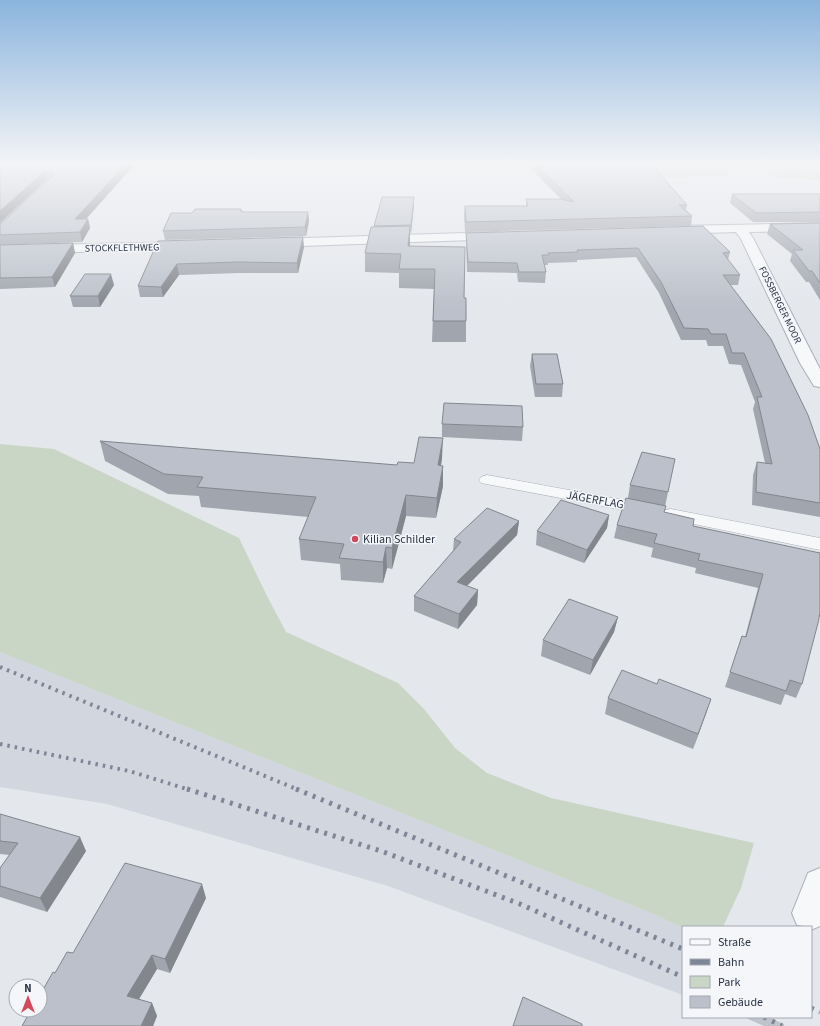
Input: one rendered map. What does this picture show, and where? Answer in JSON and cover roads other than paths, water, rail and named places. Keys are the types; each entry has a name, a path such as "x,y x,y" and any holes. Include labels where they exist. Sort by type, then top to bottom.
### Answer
{"street":[{"path":"668,231 820,227"},
{"name":"FOSSBERGER MOOR","path":"739,228 747,238 814,364 820,382"},
{"path":"260,244 511,235"},
{"name":"STOCKFLETHWEG","path":"0,250 198,246"}],"lane":[{"name":"JÄGERFLAG","path":"487,480 646,509 820,544"}],"tunnel":[{"path":"764,1026 768,1018"}],"railway":[{"path":"0,667 299,790"},
{"path":"0,744 129,771 190,790"},
{"path":"187,789 381,851 520,904 682,977"},
{"path":"296,789 682,949"},
{"path":"812,1008 820,1012"},
{"path":"766,1018 782,1026"}],"place":[{"name":"Kilian Schilder","path":"355,539"}]}
